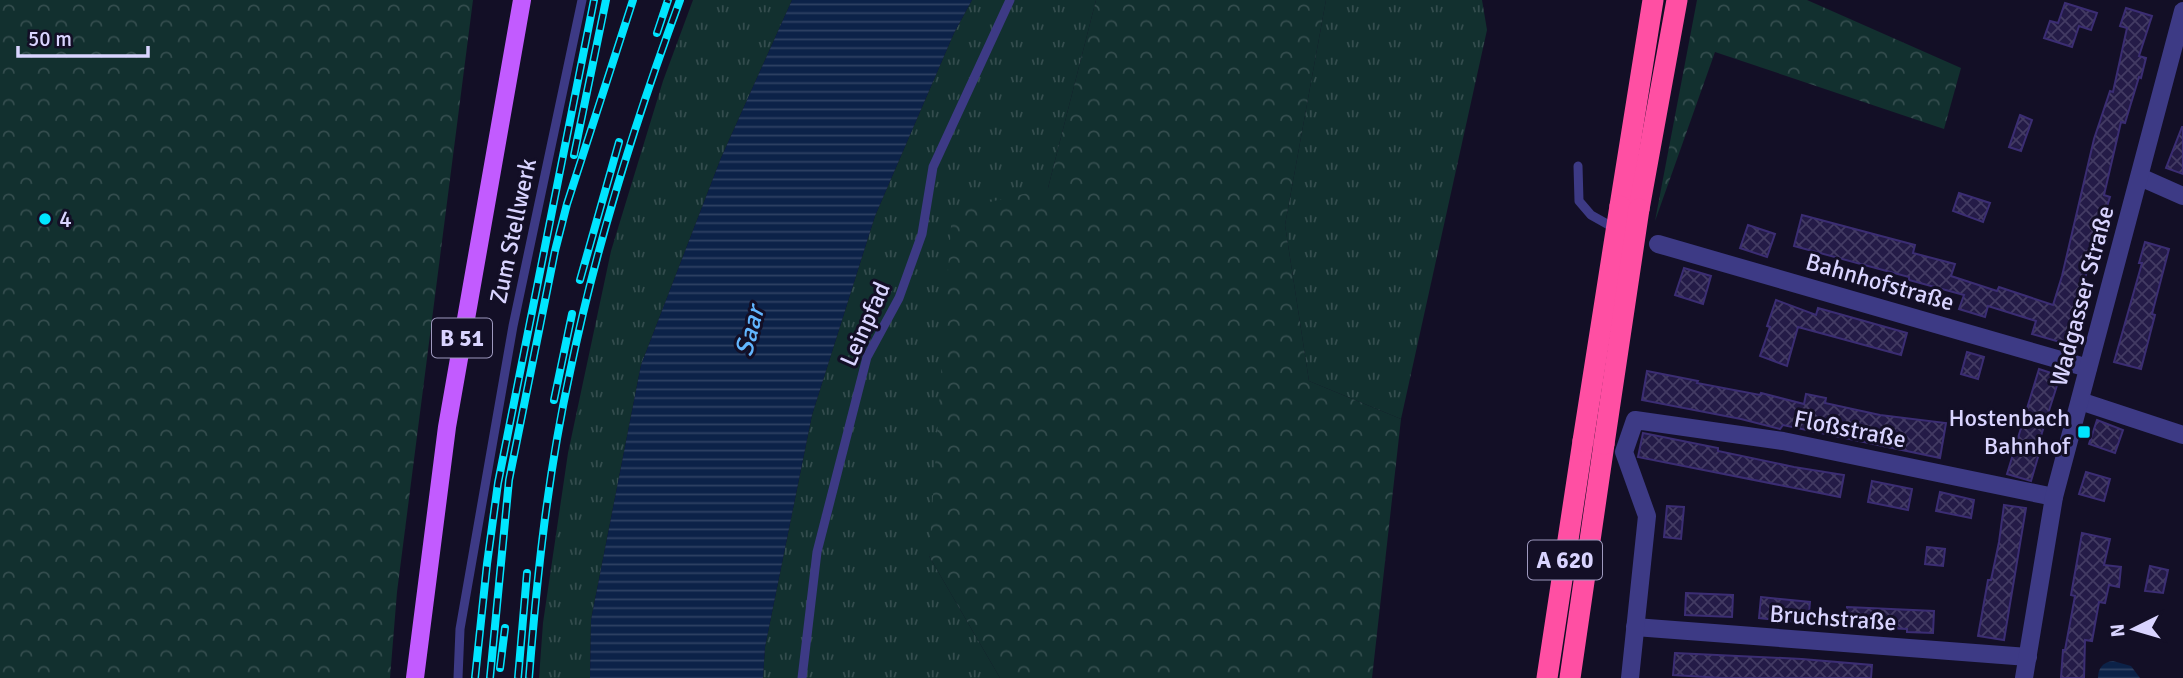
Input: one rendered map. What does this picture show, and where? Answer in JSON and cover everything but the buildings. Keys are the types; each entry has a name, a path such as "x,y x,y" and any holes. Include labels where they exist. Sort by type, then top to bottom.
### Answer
{"highway":[{"name":"A 620","path":"1547,678 1593,443 1629,208 1653,0"},
{"name":"A 620","path":"1629,208 1677,0"},
{"name":"A 620","path":"1570,678 1593,443"}],"main road":[{"name":"B 51","path":"415,678 447,427 522,0"}],"street":[{"name":"Wadgasser Straße","path":"2024,678 2054,497 2183,11"},
{"path":"2140,177 2183,196"},
{"name":"Bahnhofstraße","path":"1658,244 2088,368"},
{"path":"2080,401 2183,435"},
{"name":"Floßstraße","path":"1635,627 1647,516 1624,452 1635,421 1783,441 2054,497"},
{"path":"1630,678 1635,627"},
{"name":"Bruchstraße","path":"1635,627 2028,657"}],"lane":[{"name":"Zum Stellwerk","path":"458,678 460,629 513,326 582,0"},
{"name":"Leinpfad","path":"802,678 817,552 867,356 900,298 922,234 933,167 1010,0"},
{"path":"1578,166 1579,201 1591,215 1623,233 1658,244"},
{"path":"1598,408 1623,233"}],"green space":[{"path":"0,0 473,0 397,592 390,678 0,678"},
{"path":"693,0 792,0 721,158 641,365 591,620 590,678 539,678 543,623 568,453 611,251 663,81"},
{"path":"972,0 1096,0 1048,188 929,556 1000,678 763,678 765,647 812,415 875,216 954,33"},
{"path":"1096,0 1326,0 1285,225 1309,381 1401,419 1372,678 1000,678 929,556 952,211 1048,188"},
{"path":"1326,0 1482,0 1487,30 1401,419 1309,381 1285,225"},
{"path":"1697,0 1807,0 1961,68 1944,129 1715,52 1655,221"}],"water":[{"name":"Saar","path":"792,0 972,0 954,33 875,216 812,415 765,647 763,678 590,678 591,620 641,365 721,158"},
{"path":"2113,661 2131,666 2140,678 2098,678 2102,666"}],"railway":[{"path":"475,678 498,483 594,0"},
{"path":"574,155 606,0"},
{"path":"490,678 509,480 555,251 567,204 633,0"},
{"path":"657,33 668,0"},
{"path":"529,678 549,486 580,325 618,184 680,0"},
{"path":"580,280 619,142"},
{"path":"554,400 572,314"},
{"path":"518,678 527,573"},
{"path":"500,668 505,628"}],"place":[{"name":"4","path":"45,219"},
{"name":"Hostenbach Bahnhof","path":"2084,432"}]}
